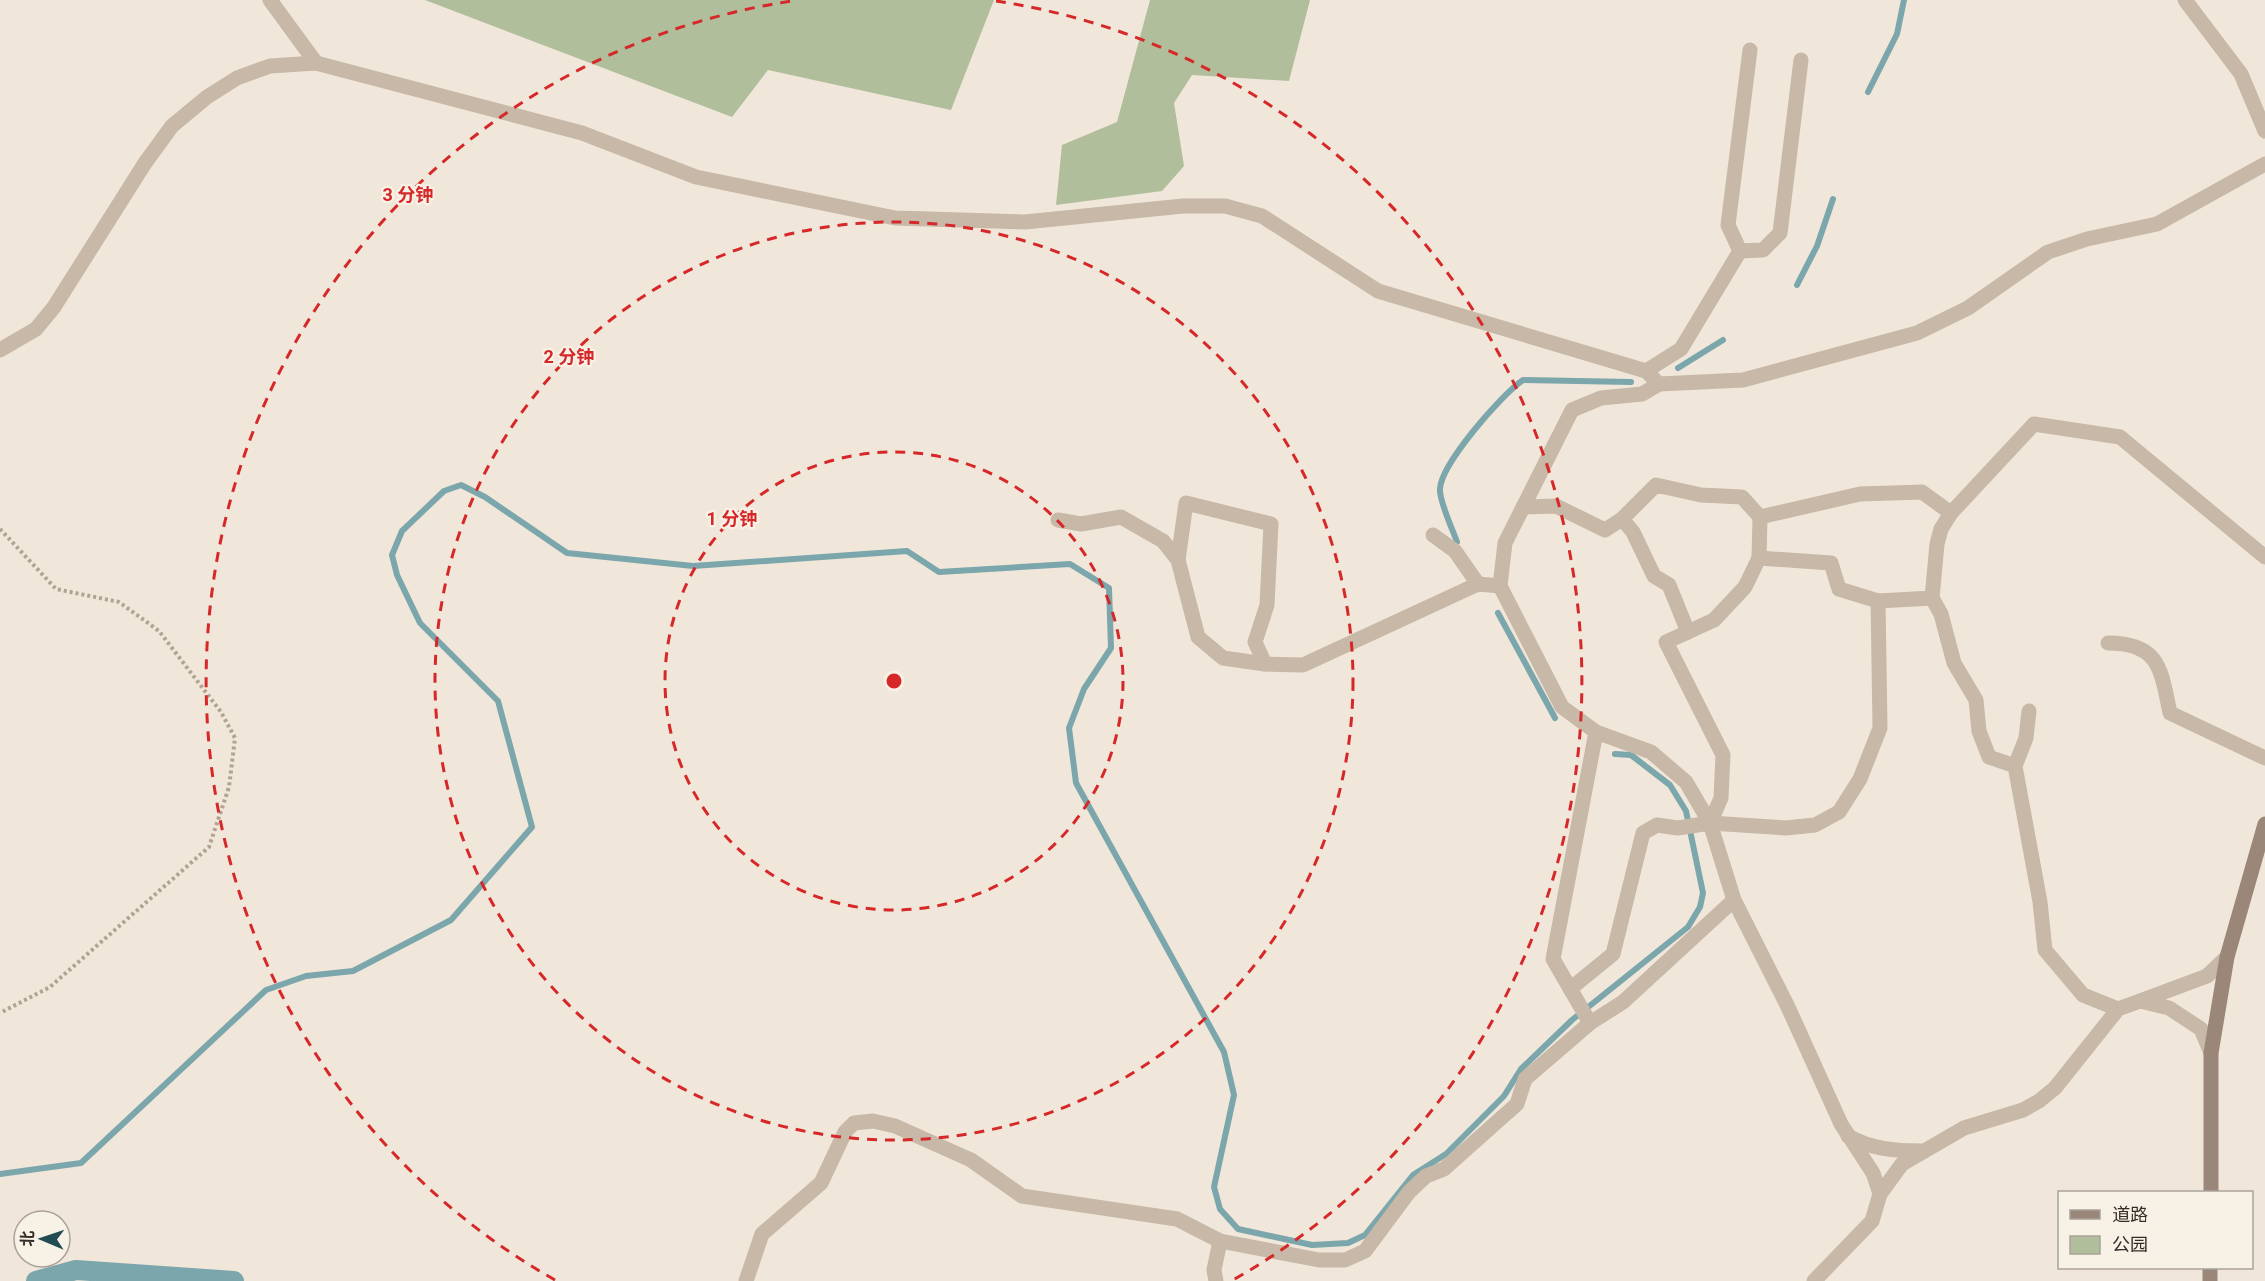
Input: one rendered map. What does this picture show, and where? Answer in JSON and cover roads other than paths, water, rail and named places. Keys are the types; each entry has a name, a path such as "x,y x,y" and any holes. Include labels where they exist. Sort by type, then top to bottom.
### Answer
{"main road":[{"path":"2211,1191 2211,1053 2227,957 2265,824"}],"street":[{"path":"270,0 316,63"},
{"path":"2185,0 2241,74 2265,131"},
{"path":"1740,251 1728,225 1750,50"},
{"path":"1740,251 1763,250 1780,233 1801,60"},
{"path":"0,350 36,329 54,307 145,163 172,126 207,97 237,78 270,66 316,63 582,133 696,177 895,218 1025,222 1183,206 1225,206 1262,216 1378,291 1646,371 1659,384"},
{"path":"1880,1194 1873,1173 1846,1135 1788,1007 1734,900 1686,782 1651,752 1596,732 1562,707 1500,586 1505,543 1572,410 1601,398 1642,394 1659,384 1743,380 1917,333 1968,308 2048,252 2087,239 2157,224 2265,164"},
{"path":"1646,371 1681,349 1740,251"},
{"path":"2015,766 1989,758 1979,731 1976,700 1954,663 1941,614 1932,598 1937,544 1941,529 1952,513 2034,424 2120,437 2265,557"},
{"path":"1523,507 1556,506 1605,530 1622,519 1656,485 1701,495 1742,497 1760,517 1759,558 1745,587 1714,620 1666,642 1723,755 1721,798 1705,824"},
{"path":"1760,517 1860,494 1922,492 1952,513"},
{"path":"1265,664 1255,642 1267,605 1271,524 1186,503 1178,560 1198,637 1222,658 1265,664 1303,665 1478,584 1500,586"},
{"path":"1058,520 1081,524 1121,517 1163,541 1178,560"},
{"path":"1622,519 1633,532 1654,576 1669,585 1688,632"},
{"path":"1432,535 1455,551 1478,584"},
{"path":"1759,558 1832,563 1839,589 1878,601 1932,598"},
{"path":"1573,996 1613,954 1643,833 1657,825 1680,827 1705,824 1786,828 1815,825 1839,812 1860,779 1880,728 1878,601"},
{"path":"2109,643 2126,643 2145,649 2161,668 2170,713 2265,758"},
{"path":"2029,711 2026,738 2015,766 2040,902 2045,950 2082,995 2118,1009"},
{"path":"1588,1021 1553,959 1596,732"},
{"path":"746,1281 762,1234 821,1183 845,1132 854,1123 873,1121 895,1126 971,1160 1023,1197 1177,1219 1220,1241 1319,1260 1345,1260 1365,1251 1409,1192 1426,1176 1444,1169 1517,1104 1525,1079 1588,1021 1623,1002 1734,900"},
{"path":"1814,1281 1872,1221 1880,1194 1902,1164 1964,1128 2023,1110 2039,1101 2055,1088 2118,1009 2207,976 2227,957"},
{"path":"2140,1001 2169,1008 2202,1029 2211,1053"},
{"path":"1846,1135 1862,1144 1897,1151 1921,1152"},
{"path":"1216,1281 1214,1270 1220,1241"}],"waterway":[{"path":"1868,92 1897,34 1904,0"},
{"path":"1797,285 1817,246 1833,199"},
{"path":"1678,368 1723,340"},
{"path":"1457,542 1440,494 1443,478 1461,447 1487,414 1513,388 1523,380 1631,382"},
{"path":"0,1174 81,1163 266,990 306,976 353,971 451,920 532,827 498,701 420,623 397,575 392,555 402,531 444,491 461,485 485,497 567,553 693,566 907,551 939,572 1070,564 1109,588 1111,648 1084,689 1069,728 1076,783 1224,1052 1234,1095 1214,1187 1220,1209 1238,1229 1312,1245 1348,1243 1365,1235 1413,1175 1446,1154 1504,1096 1521,1069 1572,1020 1688,927 1700,907 1703,893 1686,811 1670,785 1631,755 1615,754"},
{"path":"1498,613 1555,718"},
{"path":"36,1281 76,1270 234,1281"}]}
